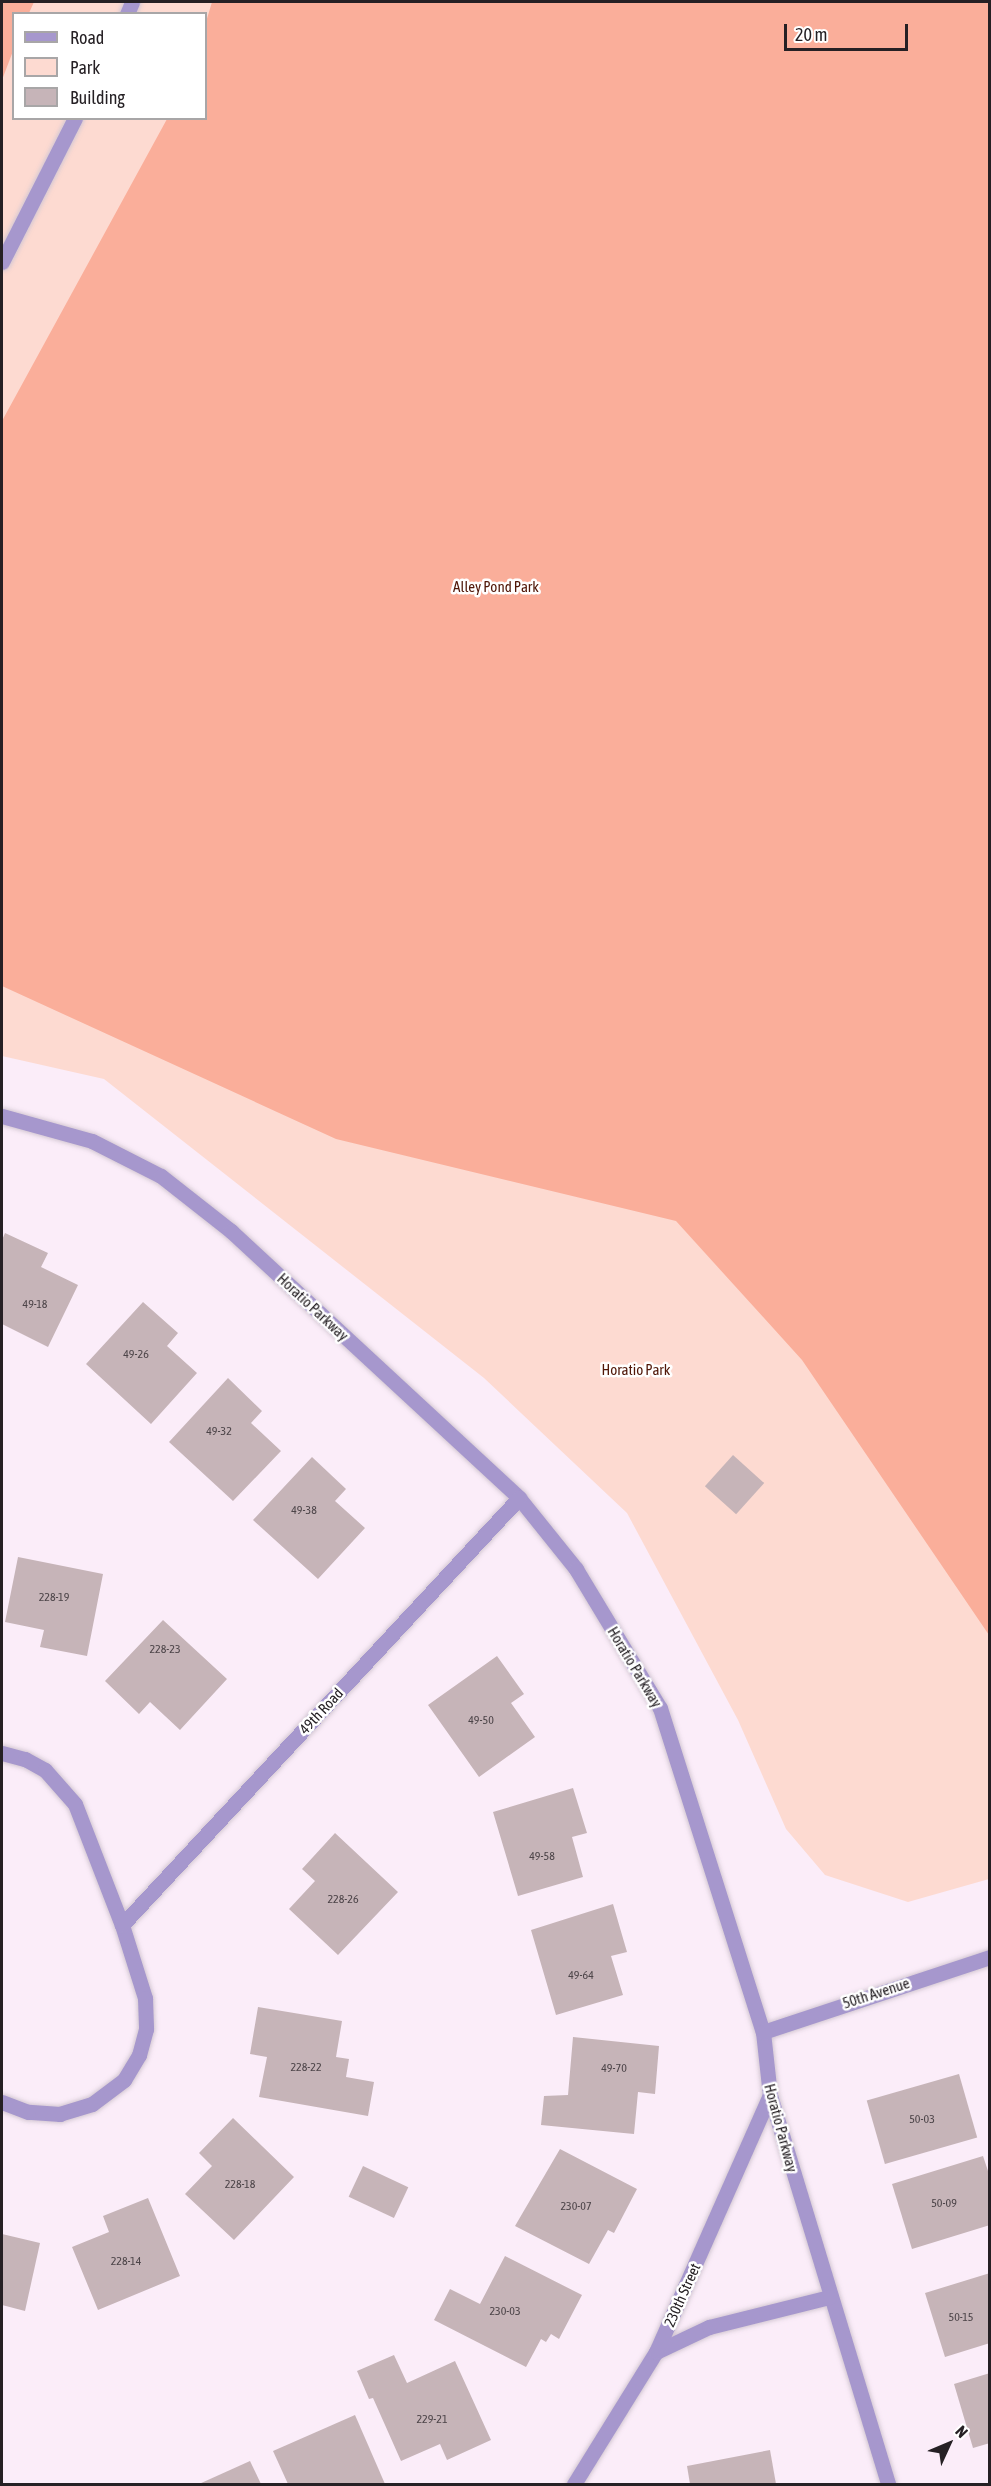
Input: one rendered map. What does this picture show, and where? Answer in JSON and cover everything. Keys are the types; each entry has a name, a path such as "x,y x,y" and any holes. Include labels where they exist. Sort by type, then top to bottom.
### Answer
{"street":[{"path":"2,262 74,120"},
{"name":"Horatio Parkway","path":"2,1116 92,1141 161,1176 231,1230 519,1498 576,1569 660,1708 763,2032 770,2095 829,2297 888,2484"},
{"name":"49th Road","path":"122,1924 519,1498"},
{"path":"2,1753 25,1759 45,1770 75,1804 122,1924 145,1998 146,2029 139,2055 124,2080 92,2104 60,2114 28,2112 2,2103"},
{"name":"50th Avenue","path":"763,2032 990,1957"},
{"name":"230th Street","path":"574,2484 656,2352 770,2095"},
{"path":"656,2352 679,2338 709,2327 829,2297"}],"green space":[{"name":"Alley Pond Park","path":"2,2 989,2 989,1879 908,1902 825,1875 786,1829 738,1720 627,1513 484,1378 104,1079 2,1056"},
{"path":"2,2 34,2 29,12 12,12 12,54 2,80"},
{"name":"Alley Pond Park","path":"212,2 989,2 989,1635 802,1360 676,1221 336,1139 2,986 2,421 166,120 207,120 207,19"}],"building":[{"path":"5,1233 48,1253 41,1267 78,1285 48,1347 2,1324 2,1240"},
{"path":"143,1302 178,1333 167,1346 197,1373 151,1424 86,1364"},
{"path":"228,1378 262,1411 251,1423 281,1451 233,1501 169,1442"},
{"path":"733,1455 764,1483 736,1514 705,1486"},
{"path":"312,1457 346,1489 335,1501 365,1528 318,1579 253,1520"},
{"path":"18,1557 103,1574 87,1656 40,1647 44,1630 5,1622"},
{"path":"163,1620 227,1679 180,1730 150,1702 139,1714 105,1681"},
{"path":"497,1656 524,1694 511,1703 535,1737 479,1777 428,1705"},
{"path":"573,1788 587,1833 572,1837 583,1877 518,1896 493,1812"},
{"path":"335,1833 398,1892 338,1955 289,1909 315,1881 302,1869"},
{"path":"613,1904 627,1952 611,1956 623,1995 556,2015 531,1930"},
{"path":"258,2007 342,2021 336,2057 349,2059 346,2077 374,2082 368,2116 259,2097 267,2057 250,2054"},
{"path":"573,2037 659,2046 655,2094 638,2092 634,2134 541,2125 544,2096 568,2095"},
{"path":"959,2074 977,2137 885,2164 867,2100"},
{"path":"233,2118 294,2177 234,2240 185,2194 212,2166 199,2153"},
{"path":"560,2149 637,2189 614,2233 608,2230 589,2264 515,2226"},
{"path":"983,2156 990,2177 990,2225 912,2249 892,2184"},
{"path":"363,2166 408,2187 394,2218 349,2197"},
{"path":"148,2198 180,2276 98,2310 72,2247 109,2232 103,2216"},
{"path":"2,2234 40,2243 25,2311 2,2305"},
{"path":"505,2256 582,2295 559,2339 551,2334 546,2342 541,2339 526,2367 434,2320 450,2289 480,2304"},
{"path":"990,2273 990,2343 945,2357 925,2293"},
{"path":"394,2355 407,2383 455,2361 491,2440 447,2460 440,2444 401,2461 373,2398 369,2399 357,2371"},
{"path":"990,2373 990,2443 973,2448 954,2384"},
{"path":"355,2415 385,2484 288,2484 273,2451"},
{"path":"770,2450 776,2484 690,2484 687,2466"},
{"path":"250,2461 261,2484 199,2484"}],"park label":[{"name":"Horatio Park","path":"636,1370"}]}
